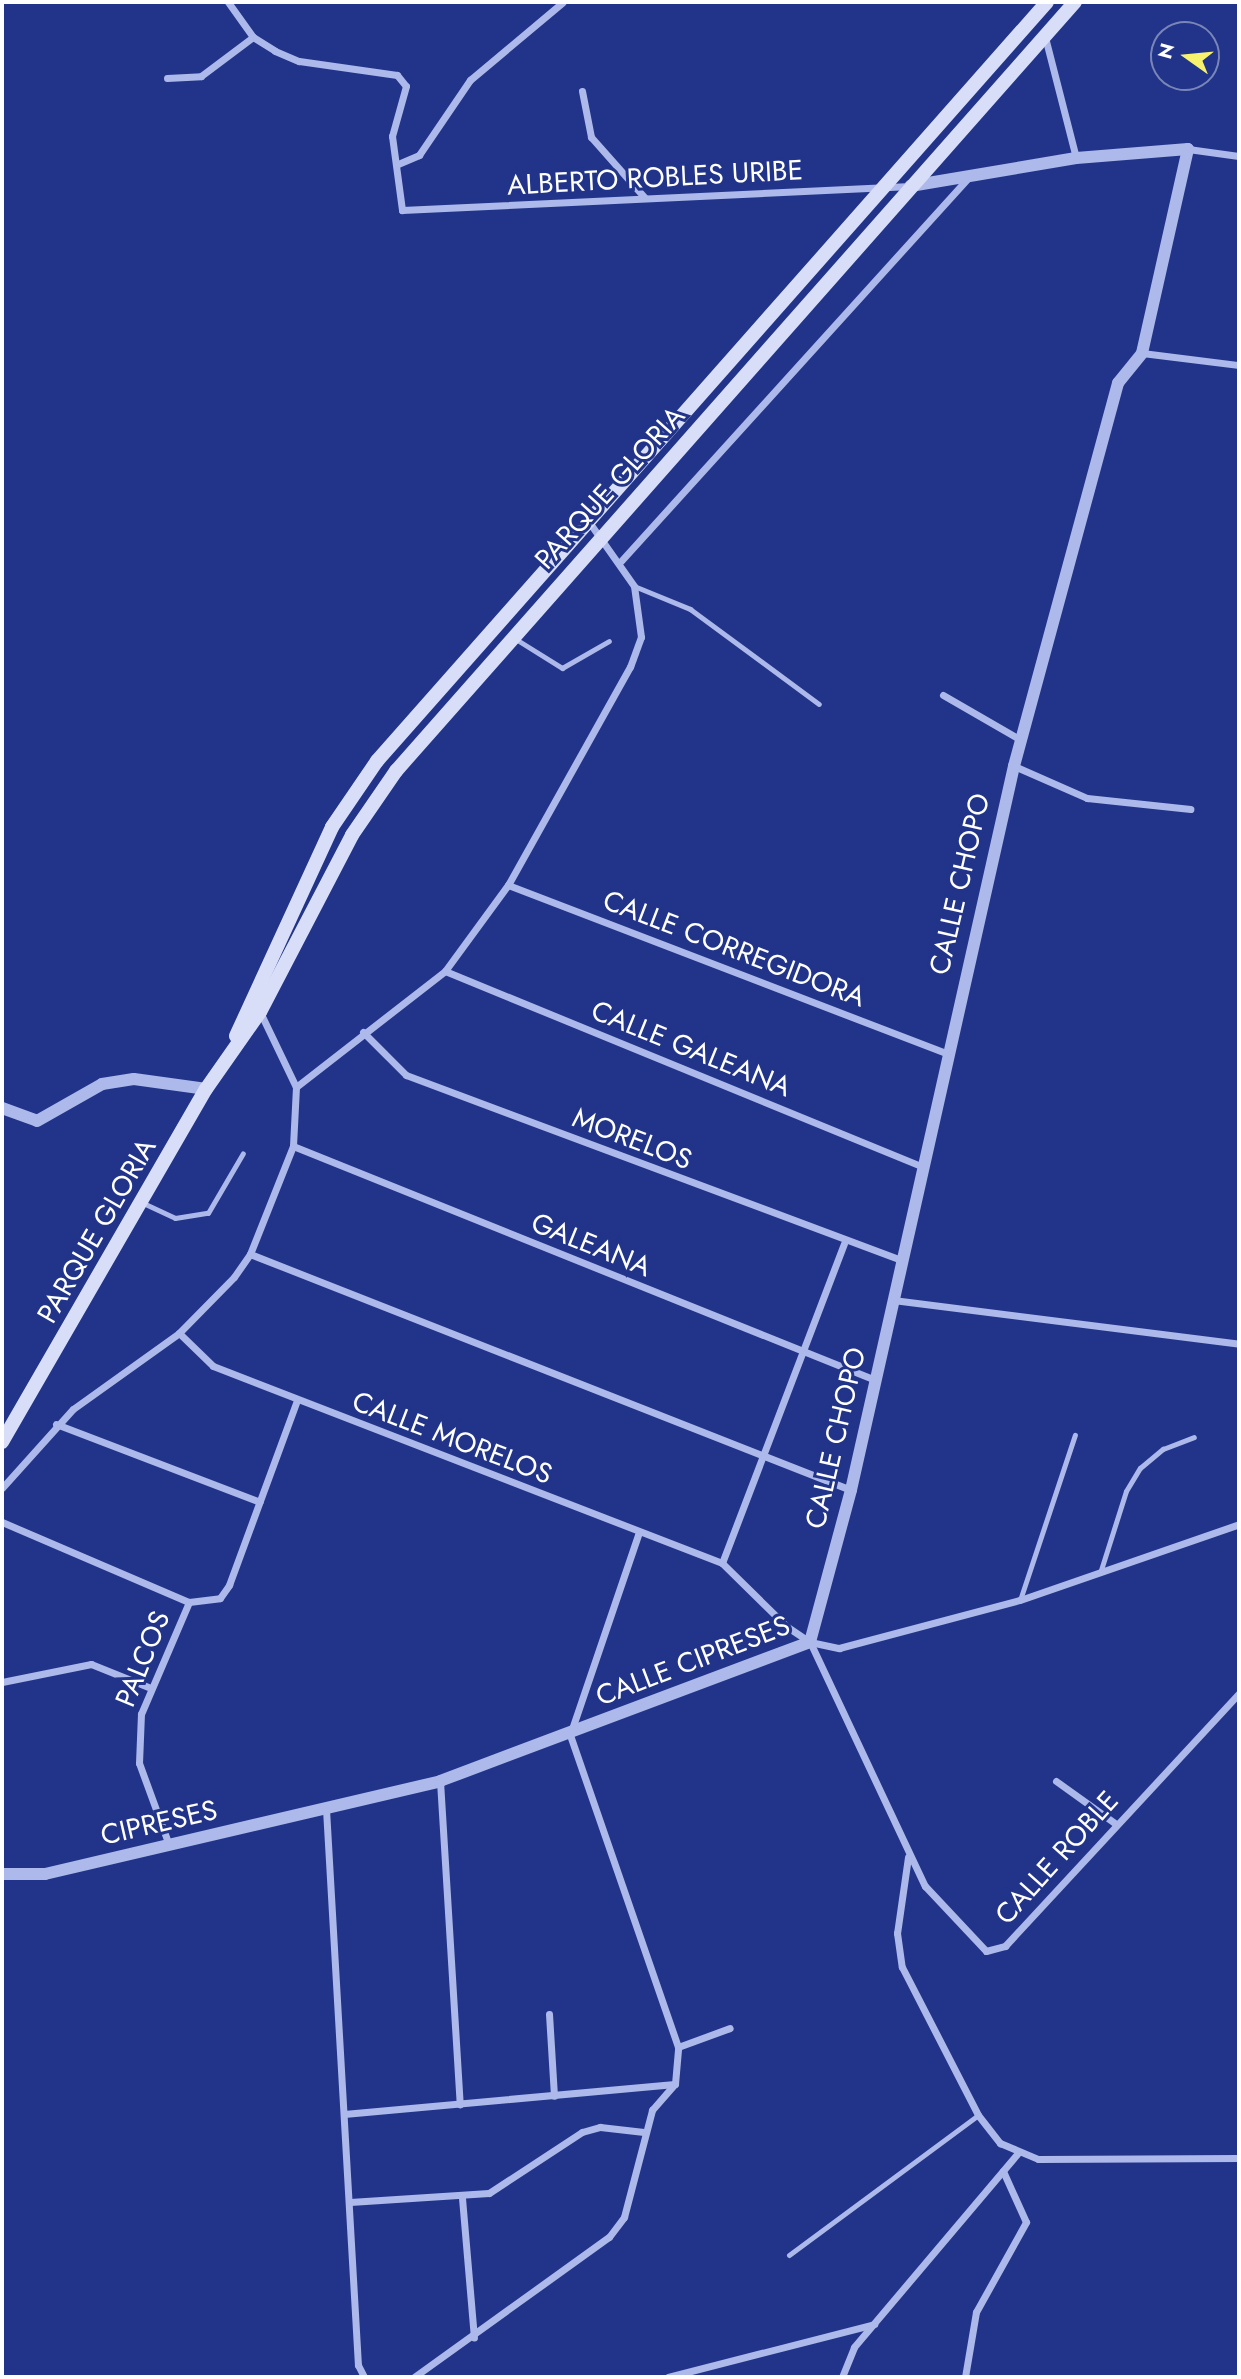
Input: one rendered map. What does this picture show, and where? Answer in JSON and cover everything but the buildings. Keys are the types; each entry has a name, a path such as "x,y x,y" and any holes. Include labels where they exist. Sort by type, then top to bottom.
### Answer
{"main road":[{"name":"PARQUE GLORIA","path":"234,1044 246,1004 332,827 377,761 1047,2"},
{"name":"PARQUE GLORIA","path":"2,1442 144,1203 206,1089 234,1044 260,1012 352,835 396,771 909,186 1075,2"}],"street":[{"path":"228,2 253,37 299,61 397,75 406,86 393,136 398,164 419,155 470,80 563,2"},
{"path":"1045,36 1076,158"},
{"path":"167,78 201,76 253,37"},
{"path":"582,91 591,137 645,198"},
{"path":"909,186 1076,158 1188,149 1239,156"},
{"name":"CALLE CHOPO","path":"810,1642 851,1490 946,1053 1014,766 1118,383 1142,353 1188,149"},
{"name":"ALBERTO ROBLES URIBE","path":"398,164 402,210 909,186"},
{"path":"621,561 972,174"},
{"path":"1142,353 1239,365"},
{"path":"296,1087 363,1032 445,971 508,885 630,667 641,637 634,586 621,561 587,520"},
{"path":"943,695 1021,740"},
{"path":"1014,766 1096,800 1191,809"},
{"name":"CALLE CORREGIDORA","path":"508,885 946,1053"},
{"name":"CALLE GALEANA","path":"445,971 921,1166"},
{"path":"2,1488 56,1424 179,1333 250,1254 293,1146 296,1087 260,1012 246,1004"},
{"name":"MORELOS","path":"363,1032 406,1075 844,1243 901,1260"},
{"path":"2,1108 37,1121 102,1084 134,1079 206,1089"},
{"name":"GALEANA","path":"293,1146 802,1353 875,1380"},
{"path":"722,1563 844,1243"},
{"path":"250,1254 851,1490"},
{"path":"892,1300 1239,1344"},
{"name":"CALLE MORELOS","path":"179,1333 213,1366 722,1563 810,1642"},
{"name":"PALCOS","path":"169,1846 139,1763 141,1714 189,1602 220,1598 229,1586 297,1400"},
{"path":"56,1424 260,1502"},
{"path":"2,1521 189,1602"},
{"name":"CALLE CIPRESES","path":"326,1809 440,1781 570,1735 810,1642 865,1646 1020,1600 1239,1524"},
{"path":"414,2377 474,2337 609,2237 624,2217 644,2132 675,2084 678,2047 570,1735 639,1532"},
{"path":"810,1642 908,1856 897,1933 902,1967 978,2115 1017,2154 1205,2163 1239,2158"},
{"path":"2,1682 91,1664 150,1688"},
{"name":"CALLE ROBLE","path":"908,1856 925,1886 977,1946 996,1951 1239,1693"},
{"path":"440,1781 460,2104"},
{"path":"1056,1781 1116,1824"},
{"path":"326,1809 358,2365 364,2377"},
{"name":"CIPRESES","path":"2,1874 45,1874 326,1809"},
{"path":"549,2014 554,2095"},
{"path":"678,2047 730,2028"},
{"path":"344,2114 675,2084"},
{"path":"350,2202 462,2198 505,2188 582,2132 600,2127 644,2132"},
{"path":"842,2377 854,2347 1017,2154"},
{"path":"965,2377 976,2312 1026,2222 1003,2171"},
{"path":"462,2198 474,2337"},
{"path":"668,2377 874,2324"}],"lane":[{"path":"634,586 690,609 818,704"},
{"path":"512,636 562,668 609,641"},
{"path":"144,1203 175,1218 208,1213 243,1153"},
{"path":"1020,1600 1075,1435"},
{"path":"1100,1573 1126,1491 1140,1468 1163,1449 1194,1437"},
{"path":"789,2255 978,2115"}]}
